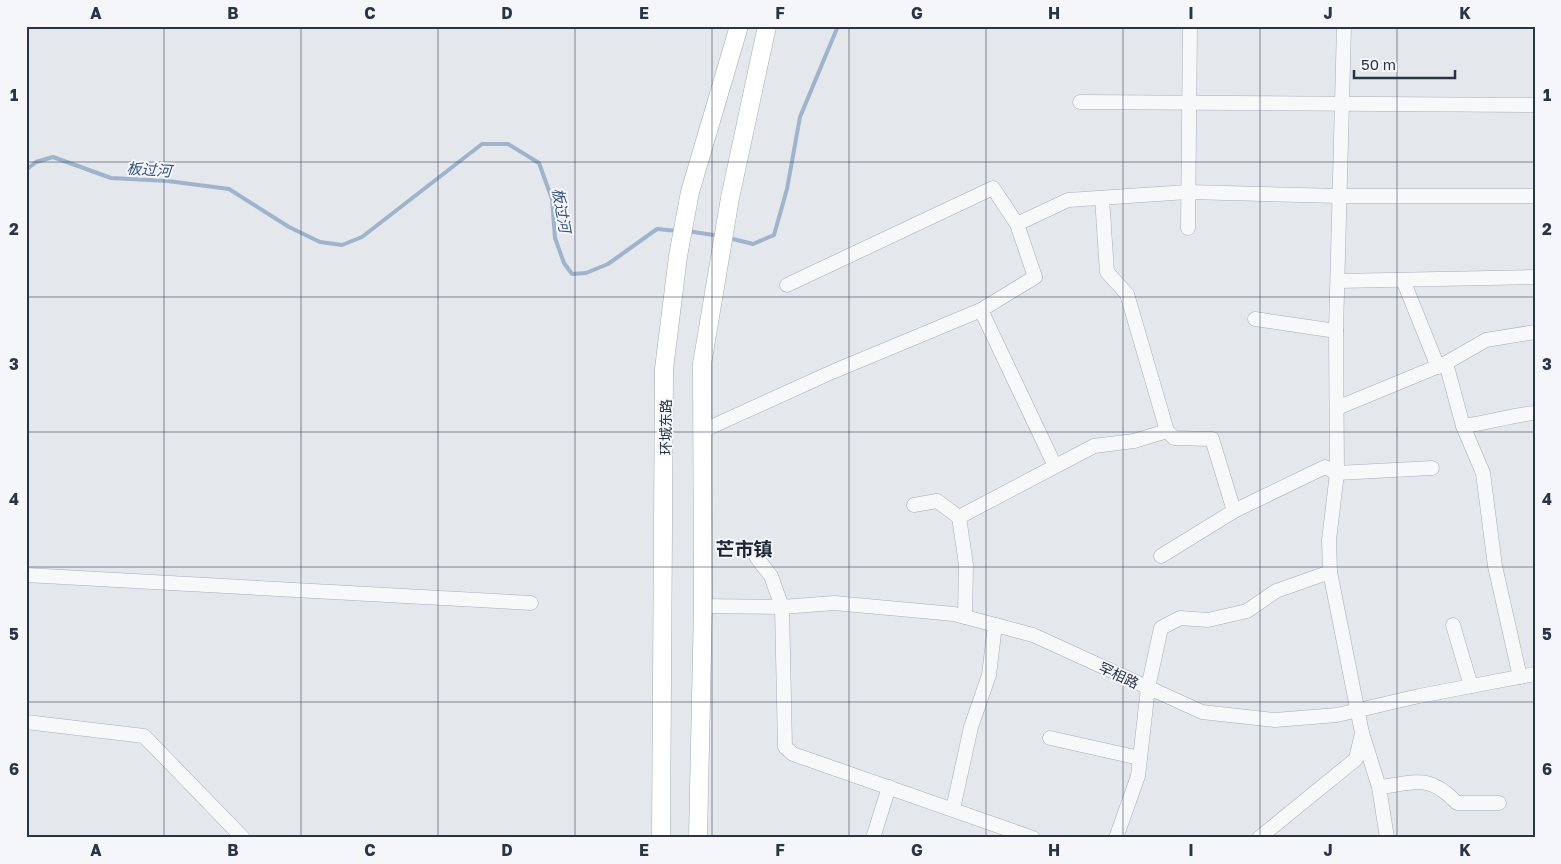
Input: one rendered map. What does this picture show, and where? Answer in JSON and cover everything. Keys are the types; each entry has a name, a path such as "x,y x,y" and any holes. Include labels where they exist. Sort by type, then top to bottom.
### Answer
{"main road":[{"name":"环城东路","path":"661,838 664,369 678,256 690,192 739,26"},
{"path":"698,838 703,606 702,364 730,198 767,26"}],"street":[{"path":"1188,228 1190,26"},
{"path":"1344,26 1336,331 1337,473 1329,540 1330,572 1362,733 1379,787 1387,838"},
{"path":"1080,102 1535,105"},
{"path":"702,431 832,372 981,310 1035,276 1017,224 993,188 787,285"},
{"path":"1017,224 1068,200 1188,192 1340,196 1535,196"},
{"path":"1102,198 1107,272 1127,294 1166,431 1174,438 1212,439 1234,511"},
{"path":"1338,281 1535,278"},
{"path":"1403,280 1442,365 1483,473 1495,566 1520,677"},
{"path":"981,310 1055,466"},
{"path":"1255,319 1336,331"},
{"path":"1337,408 1442,365 1486,340 1535,332"},
{"path":"1464,426 1535,413"},
{"path":"959,517 1094,446 1134,441 1166,431"},
{"path":"1161,556 1234,511 1325,467 1337,473 1432,468"},
{"path":"914,505 938,501 959,517 966,565 965,617"},
{"path":"757,558 771,576 782,607 785,747 793,754 1033,838"},
{"path":"1116,838 1138,776 1148,688 1161,628 1180,618 1208,620 1247,611 1276,591 1330,572"},
{"path":"26,575 531,603"},
{"name":"罕相路","path":"703,606 782,607 834,603 965,617 1033,635 1202,712 1275,720 1337,715 1535,674"},
{"path":"953,809 971,727 989,675 995,625"},
{"path":"1453,625 1471,686"},
{"path":"26,722 144,736 243,838"},
{"path":"1259,838 1356,760 1362,733"},
{"path":"1050,738 1140,758"},
{"path":"1379,787 1429,781 1444,790 1457,803 1499,803"},
{"path":"873,838 889,787"}],"waterway":[{"name":"板过河","path":"729,238 753,244 774,235 787,189 800,117 838,26"},
{"name":"板过河","path":"26,170 36,162 53,157 111,178 168,181 229,189 289,227 320,242 342,245 362,237 482,144 508,144 539,163 552,199 555,238 564,263 572,274 586,273 608,264 657,229 678,231"},
{"name":"板过河","path":"687,231 720,236"}],"district":[{"name":"芒市镇","path":"744,548"}]}
